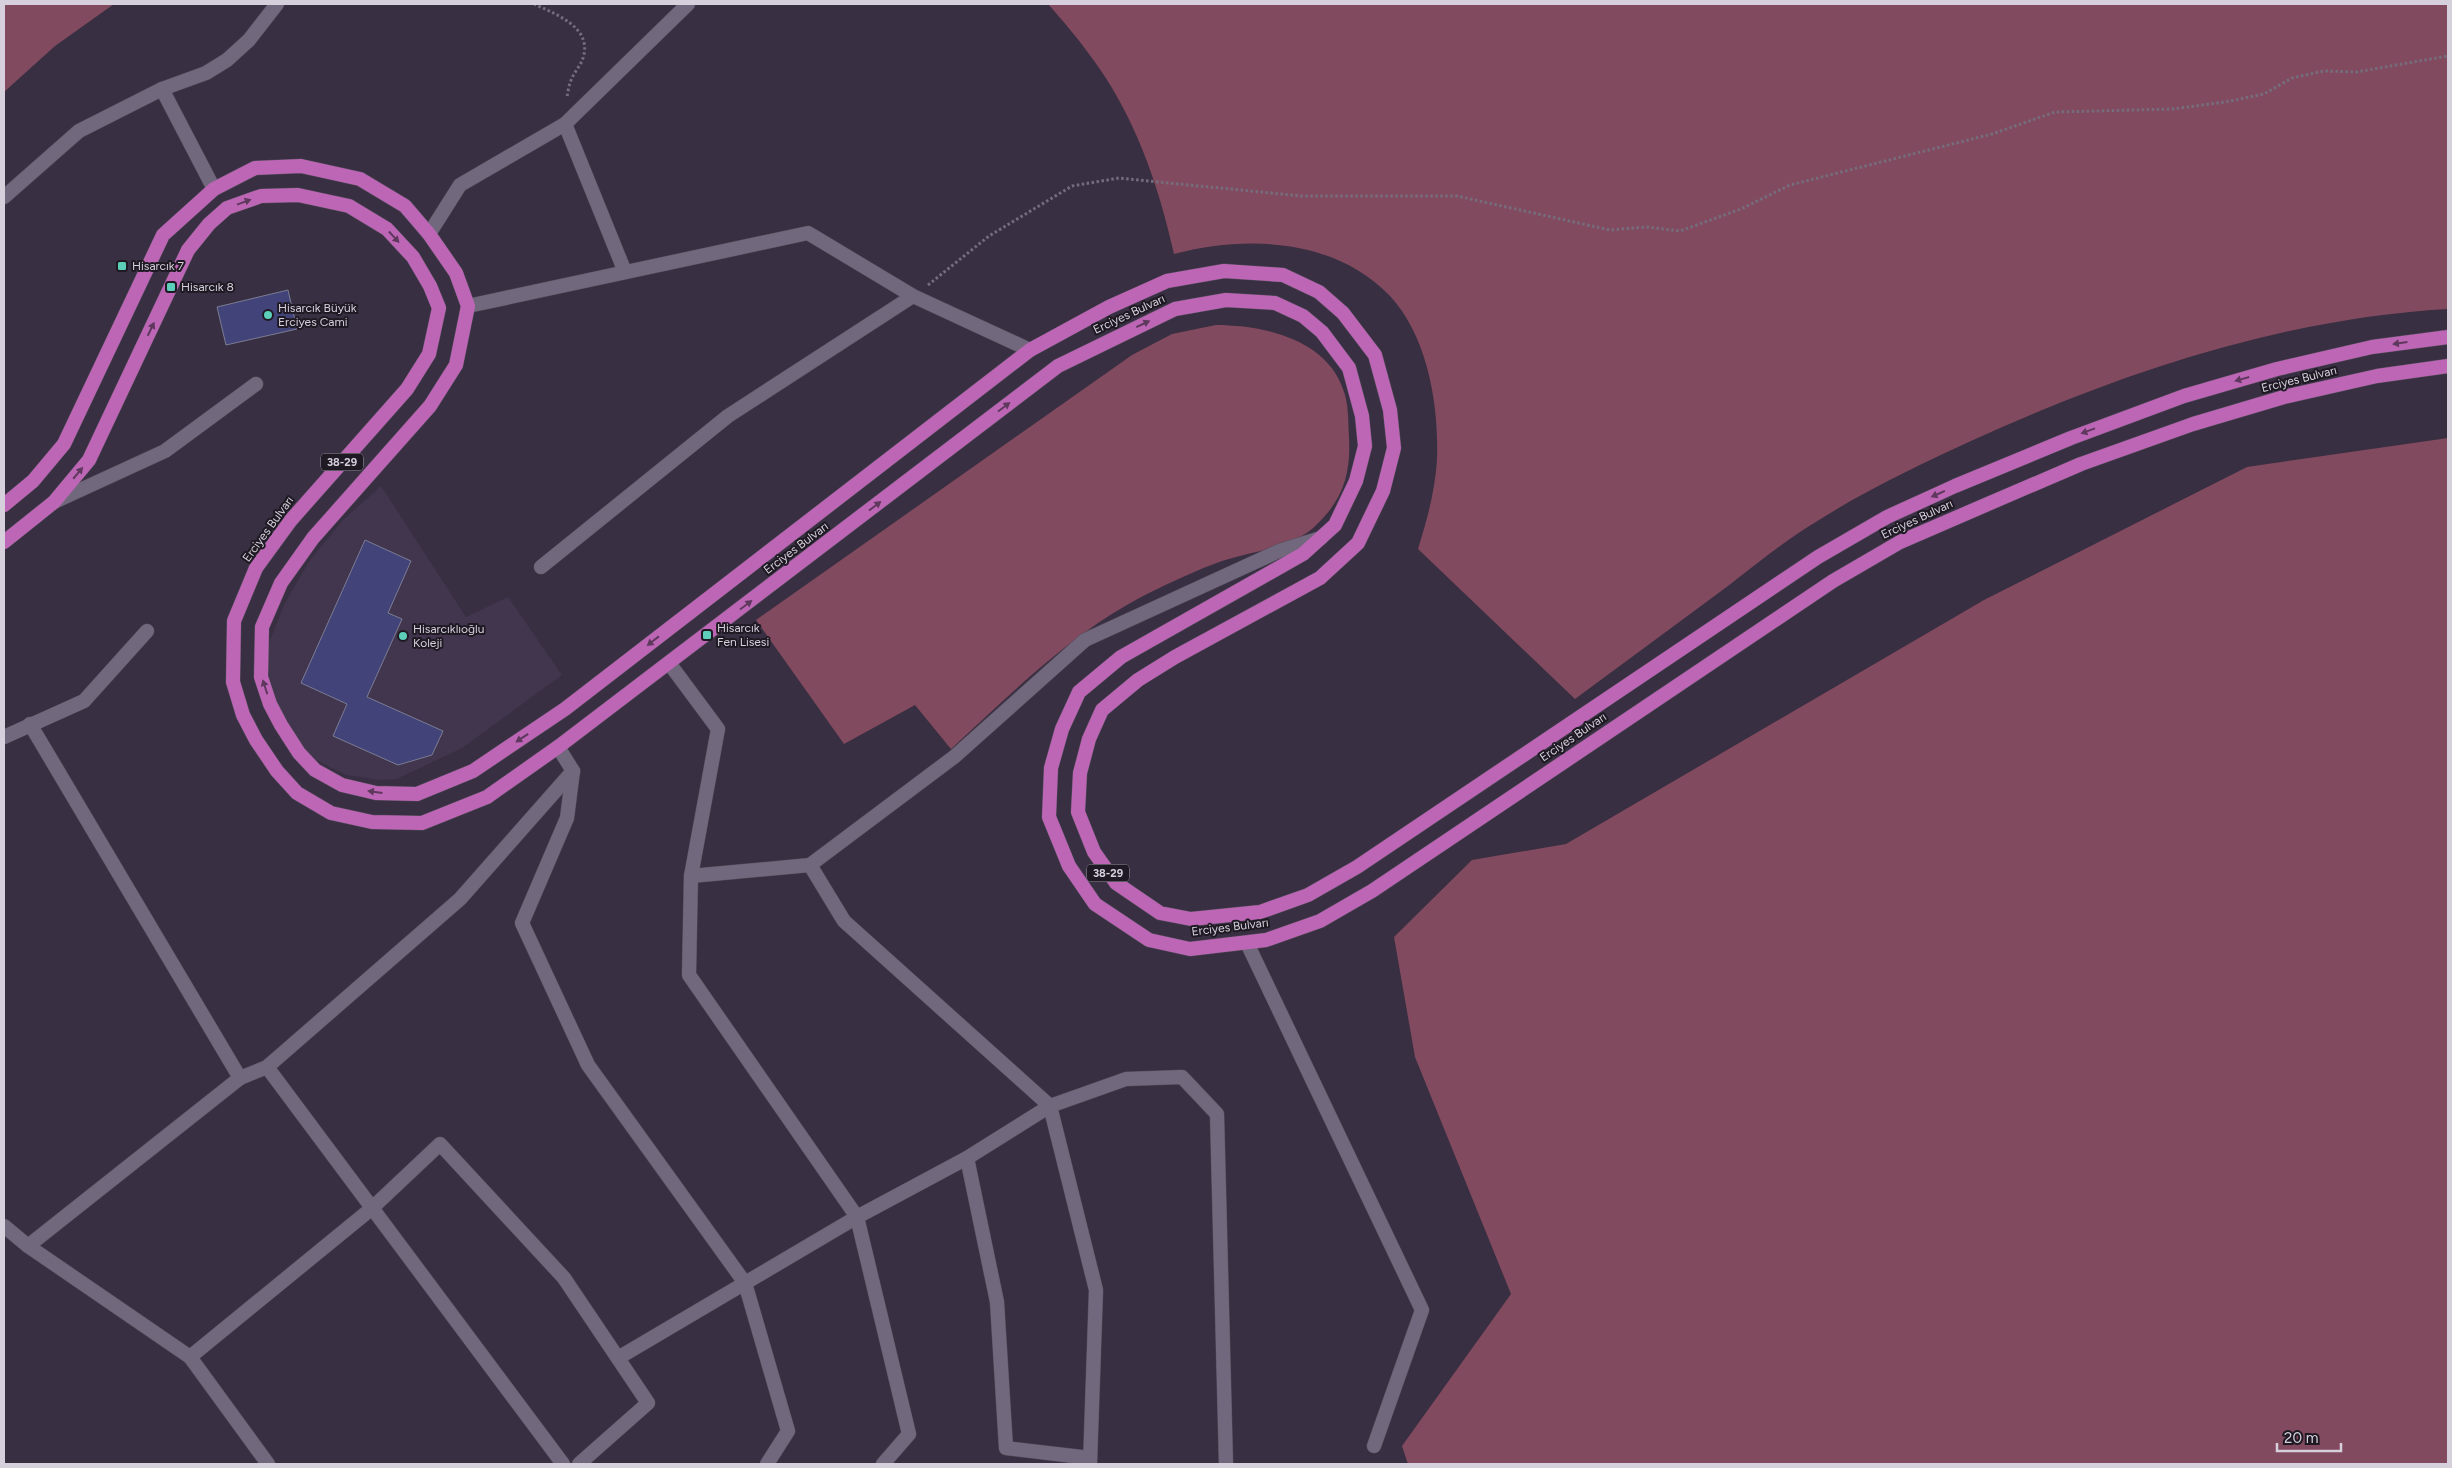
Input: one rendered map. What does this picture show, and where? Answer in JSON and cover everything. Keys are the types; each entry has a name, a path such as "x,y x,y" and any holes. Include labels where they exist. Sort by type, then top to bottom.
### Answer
{"highway":[{"path":"4,505 34,481 64,444 163,235 214,189 255,168 301,166 360,179 405,206 430,234 456,273 468,306"},
{"name":"Erciyes Bulvarı","path":"4,542 54,502 89,460 188,250 208,224 228,208 261,196 298,195 349,206 387,229 413,257 430,286 439,308 429,354 407,389 291,520 256,568 234,620 232,682 243,715 256,740 277,771 297,793 331,813 372,822 422,823 487,797 558,747 1058,366 1175,309 1226,300 1275,303 1303,316 1322,332 1349,368 1362,416 1365,446 1356,481 1335,525 1303,554 1121,657 1079,692 1062,729 1051,768 1049,817 1069,866 1095,904 1148,940 1190,949 1266,940 1320,921 1372,891 1833,581 1900,542 2081,464 2193,424 2284,397 2377,376 2448,366"},
{"name":"Erciyes Bulvarı","path":"468,306 456,365 430,406 313,538 281,583 262,627 261,677 270,704 299,753 315,770 342,785 376,794 417,794 481,766 565,709 1030,350 1109,307 1166,281 1224,271 1283,275 1319,292 1343,312 1375,355 1390,410 1394,448 1383,491 1358,543 1320,578 1174,657 1138,680 1102,710 1089,739 1080,772 1078,812 1094,852 1116,884 1160,912 1191,919 1260,912 1308,895 1357,867 1818,557 1887,517 2071,438 2184,396 2276,369 2372,347 2448,337"}],"street":[{"path":"4,198 78,131 162,89 206,73 227,60 249,40 277,4"},
{"path":"430,234 460,185 566,124 688,4"},
{"path":"162,89 214,189"},
{"path":"566,124 625,272"},
{"path":"468,306 808,233 913,296 1030,350"},
{"path":"541,567 728,416 913,296"},
{"path":"54,502 165,451 256,384"},
{"path":"691,876 810,865 954,757 1085,640 1279,551 1321,538"},
{"path":"4,737 84,701 147,631"},
{"path":"670,663 718,729 691,876 689,975 857,1216 909,1434 883,1464"},
{"path":"30,724 240,1078"},
{"path":"558,747 572,771 567,818 522,923 588,1065 745,1283 788,1430 767,1464"},
{"path":"28,1246 240,1078 267,1067 460,898 572,771"},
{"path":"810,865 844,921 1050,1106 1096,1290 1090,1461 1006,1448 997,1302 967,1158"},
{"path":"1247,942 1422,1310 1374,1446"},
{"path":"267,1067 371,1209 563,1464"},
{"path":"618,1358 857,1216 967,1158 1050,1106 1126,1079 1182,1077 1217,1114 1226,1464"},
{"path":"190,1357 371,1209 440,1144 564,1278 648,1403 579,1464"},
{"path":"4,1226 28,1246 190,1357 268,1464"}],"path":[{"path":"534,4 572,23 584,41 583,60 572,79 566,101 566,124"},
{"path":"913,296 989,236 1072,186 1118,178 1300,196 1457,196 1610,230 1646,227 1680,231 1741,209 1790,185 1992,134 2055,112 2129,111 2225,102 2264,94 2292,78 2324,71 2356,72 2448,56"}],"shaded area":[{"path":"4,4 114,4 55,46 4,92"},
{"path":"1048,4 2448,4 2448,309 2387,314 2325,324 2264,337 2204,353 2085,393 1971,441 1913,468 1807,527 1575,699 1418,549 1434,483 1437,460 1436,417 1429,373 1414,331 1403,313 1390,296 1368,277 1343,262 1316,252 1288,246 1231,244 1174,254 1152,175 1119,100 1080,41"},
{"path":"1216,325 1253,328 1291,338 1323,358 1335,372 1343,389 1347,407 1348,464 1343,487 1338,498 1323,518 1313,528 1293,541 1203,568 1121,608 1069,644 951,749 915,705 844,744 756,620 1132,355 1172,334"},
{"path":"2448,438 2448,1464 1408,1464 1402,1446 1511,1294 1415,1057 1394,937 1472,860 1566,844 1984,600 2247,467"},
{"name":"Hisarcıklıoğlu Koleji","path":"381,486 466,617 508,597 562,675 462,748 397,779 380,780 346,775 312,758 287,732 266,677 268,645 284,605 310,560 343,520"}],"building":[{"name":"Hisarcık Büyük Erciyes Cami","path":"288,290 297,329 226,345 217,307"},
{"path":"365,540 411,561 388,613 402,619 367,697 443,731 432,755 398,765 333,736 347,704 301,683"}],"place":[{"name":"Hisarcık 7","path":"122,266"},
{"name":"Hisarcık 8","path":"171,287"},
{"name":"Hisarcık Büyük Erciyes Cami","path":"268,315"},
{"name":"Hisarcık Fen Lisesi","path":"707,635"},
{"name":"Hisarcıklıoğlu Koleji","path":"403,636"}]}
